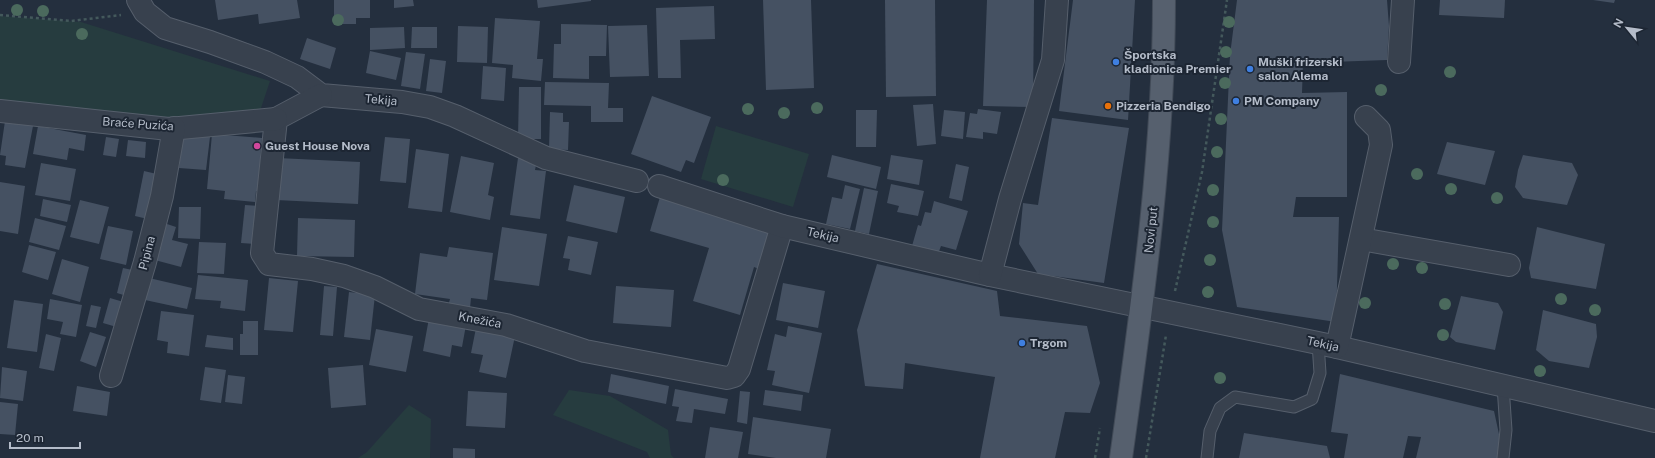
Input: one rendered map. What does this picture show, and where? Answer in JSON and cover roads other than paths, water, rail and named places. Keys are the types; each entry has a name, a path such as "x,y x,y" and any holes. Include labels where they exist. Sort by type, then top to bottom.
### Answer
{"main road":[{"name":"Novi put","path":"1121,458 1142,306 1157,170 1164,33 1164,0"}],"street":[{"path":"990,275 1010,200 1053,60 1057,0"},
{"path":"1399,62 1403,0"},
{"path":"142,6 164,28 210,42 264,62 297,77 321,95 276,119"},
{"name":"Tekija","path":"321,95 402,102 430,107 456,116 546,158 637,181"},
{"name":"Braće Puzića","path":"0,111 174,128 276,119"},
{"path":"1328,345 1361,239 1381,145 1379,130 1366,117"},
{"name":"Knežića","path":"276,119 262,253 269,264 312,269 344,276 375,287 420,309 506,325 585,351 727,378 734,376 740,369 782,226"},
{"name":"Pipina","path":"111,376 145,262 160,203 174,128"},
{"name":"Tekija","path":"659,186 782,226 990,275 1328,345 1655,421"},
{"path":"1361,239 1509,265"}],"lane":[{"path":"1208,458 1210,432 1220,408 1235,397 1294,407 1312,399 1328,345"},
{"path":"1503,386 1506,430 1503,458"}],"place":[{"name":"Športska kladionica Premier","path":"1116,62"},
{"name":"Muški frizerski salon Alema","path":"1250,69"},
{"name":"PM Company","path":"1236,101"},
{"name":"Pizzeria Bendigo","path":"1108,106"},
{"name":"Guest House Nova","path":"257,146"},
{"name":"Trgom","path":"1022,343"}]}
